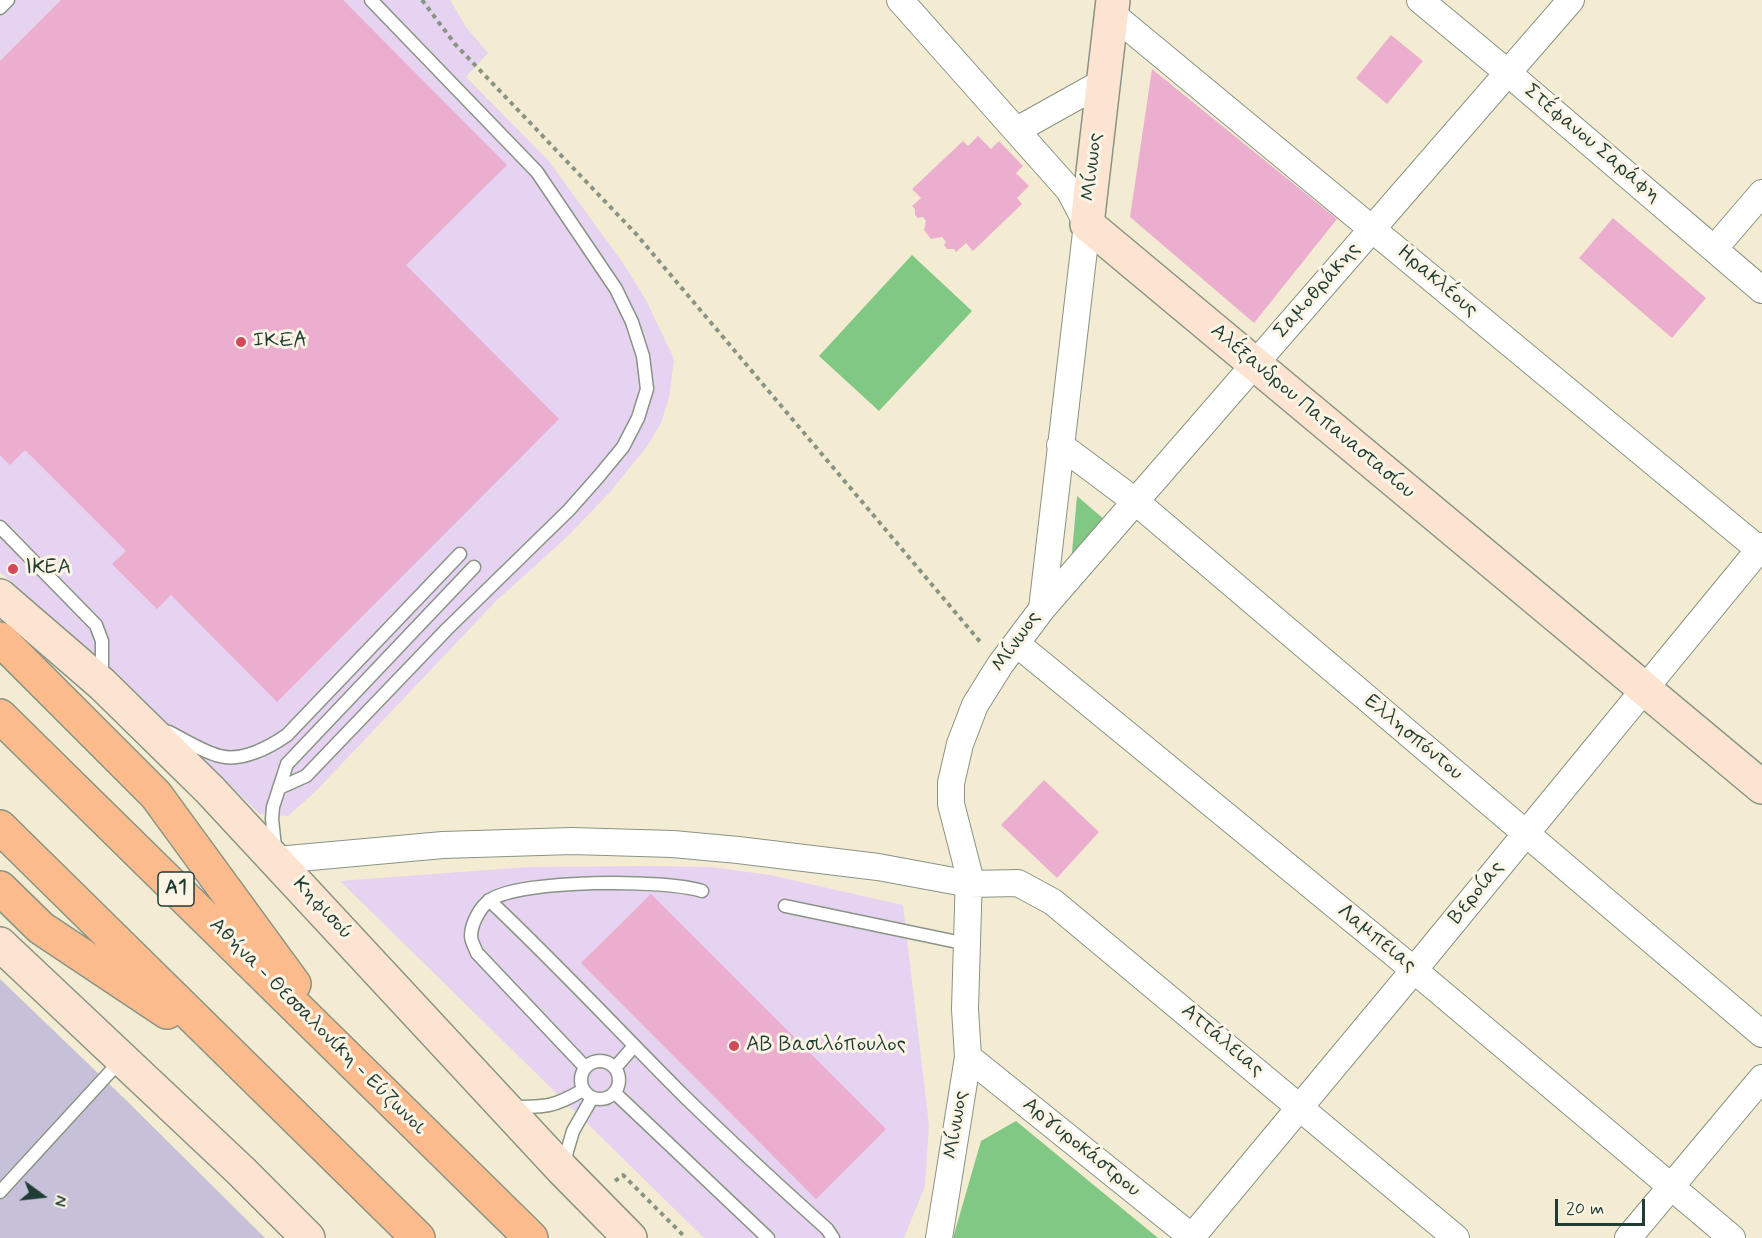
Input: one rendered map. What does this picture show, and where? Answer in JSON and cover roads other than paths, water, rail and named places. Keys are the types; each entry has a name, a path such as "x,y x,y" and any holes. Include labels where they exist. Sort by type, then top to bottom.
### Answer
{"highway":[{"path":"0,639 156,795 352,1062"},
{"name":"Αθήνα - Θεσσαλονίκη - Εύζωνοι","path":"0,716 531,1238"},
{"path":"0,827 418,1238"},
{"path":"0,888 41,928 233,1056"}],"main road":[{"name":"Μίνωος","path":"1087,224 1112,6"},
{"name":"Αλέξανδρου Παπαναστασίου","path":"1087,224 1762,787"},
{"name":"Κηφισού","path":"0,596 102,684 210,790 562,1169 630,1238"},
{"path":"0,944 240,1170 308,1238"}],"street":[{"name":"Αλέξανδρου Παπαναστασίου","path":"900,0 1069,190 1087,224"},
{"name":"Στέφανου Σαράφη","path":"1420,0 1762,290"},
{"name":"Σαμοθράκης","path":"1041,609 1571,0"},
{"name":"Ηρακλέους","path":"1112,6 1372,229 1761,549"},
{"path":"1017,130 1103,82"},
{"path":"1714,249 1762,193"},
{"name":"Μίνωος","path":"939,1238 968,1057 965,1009 970,884 968,864 958,838 951,804 951,783 960,744 975,705 1000,665 1041,609 1087,224"},
{"name":"Ελλησπόντου","path":"1060,446 1135,501 1762,1034"},
{"name":"Βεροίας","path":"1192,1238 1761,549"},
{"name":"Λαμπειας","path":"1017,644 1414,970 1732,1238"},
{"name":"Αττάλειας","path":"277,860 443,845 572,841 662,844 738,850 878,867 970,884 1018,883 1053,902 1456,1238"},
{"name":"Αργυροκάστρου","path":"968,1057 1192,1238"},
{"path":"1628,1238 1762,1078"}],"lane":[{"path":"0,8 8,0"},
{"path":"279,788 306,776 447,629 569,510 623,447 638,418 647,389 643,356 632,322 620,297 537,172 371,0"},
{"path":"0,527 96,625 102,641 102,684"},
{"path":"128,709 186,741 222,757 242,756 275,744 287,735 460,554"},
{"path":"277,860 272,819 275,797 287,764 474,567"},
{"path":"585,1067 477,953 471,937 476,916 489,900 518,890 570,884 648,883 691,887 702,891"},
{"path":"489,900 753,1163 827,1229 833,1238"},
{"path":"785,906 967,944"},
{"path":"615,1068 634,1046"},
{"path":"0,1192 122,1059"},
{"path":"505,1108 543,1107 588,1094 604,1099 615,1093 619,1085 619,1076 615,1068 606,1061 595,1061 585,1067 581,1078 588,1094 573,1131 562,1169"},
{"path":"615,1093 768,1238"}],"place":[{"name":"IKEA","path":"241,342"},
{"name":"ΙΚΕΑ","path":"13,569"},
{"name":"ΑΒ Βασιλόπουλος","path":"734,1046"}]}
